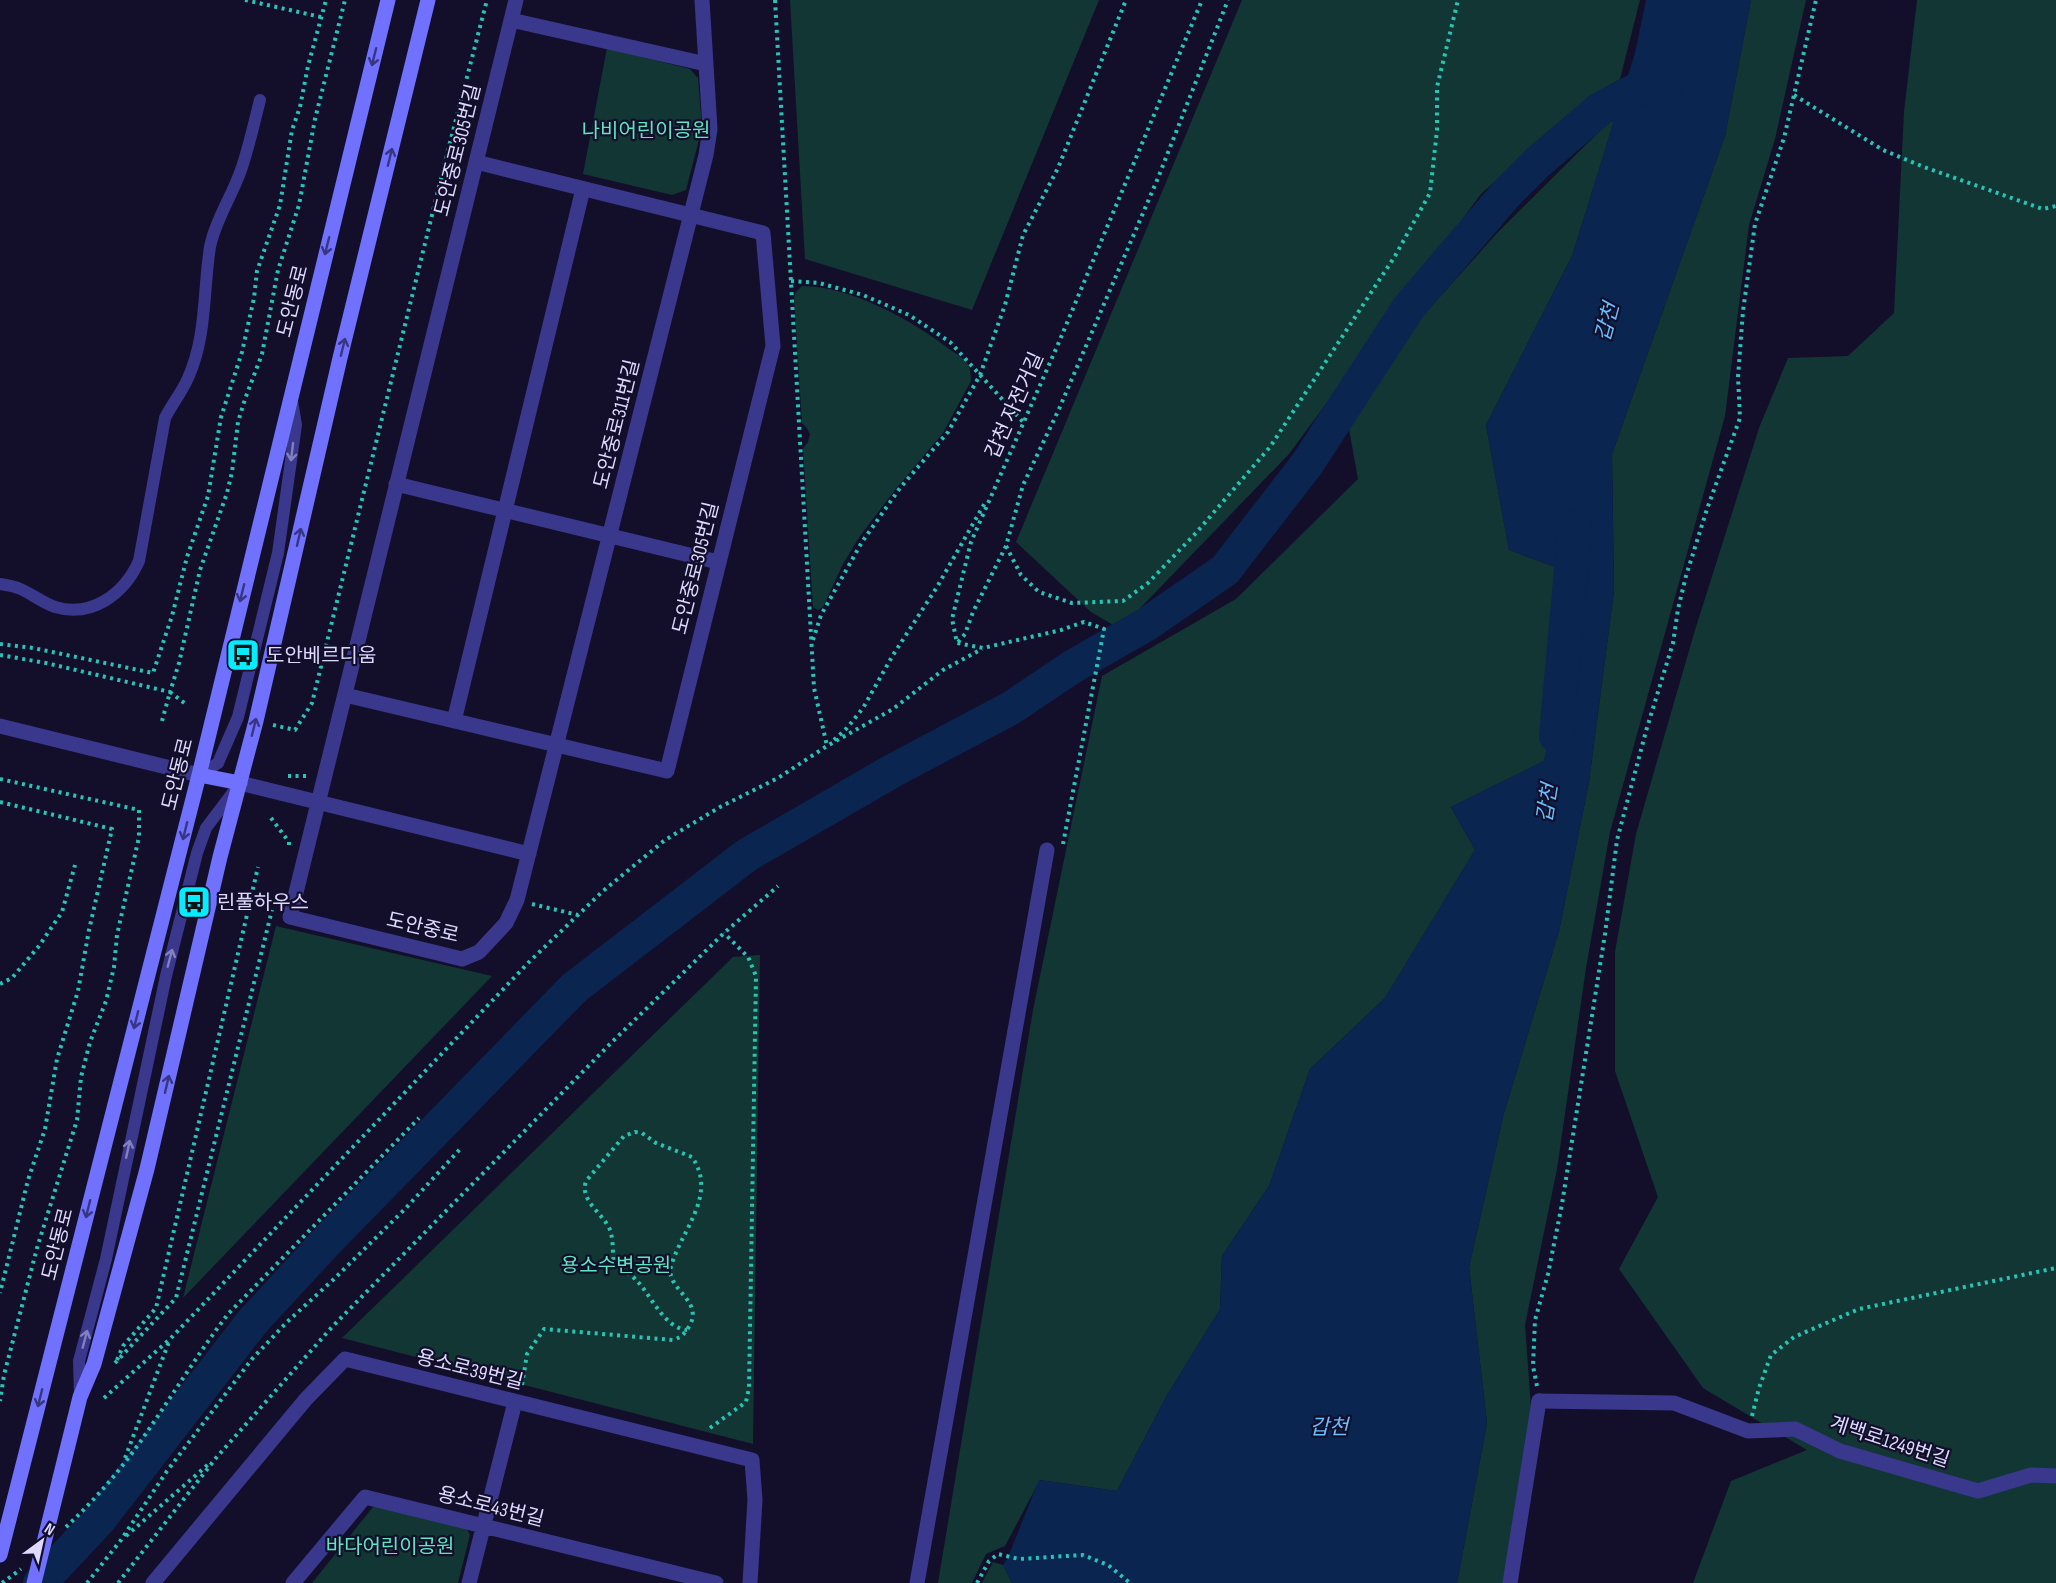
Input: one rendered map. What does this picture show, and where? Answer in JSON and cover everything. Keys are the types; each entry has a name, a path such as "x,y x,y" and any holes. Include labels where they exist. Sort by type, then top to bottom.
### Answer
{"main road":[{"name":"도안동로","path":"0,1556 199,775 388,0"},
{"path":"34,1583 80,1396 94,1364 147,1169 220,857 256,721 340,358 428,0"},
{"path":"199,775 240,783"}],"street":[{"name":"도안중로305번길","path":"318,803 516,0"},
{"name":"도안중로311번길","path":"529,855 705,156 710,129 702,0"},
{"path":"511,20 706,64"},
{"path":"476,162 690,215"},
{"path":"454,721 583,189"},
{"name":"도안중로305번길","path":"345,695 667,771 773,346 763,233 690,215"},
{"path":"396,484 718,562"},
{"path":"0,726 199,775"},
{"path":"240,783 529,855"},
{"name":"도안중로","path":"318,803 290,917 462,959 479,952 506,923 517,900 529,855"},
{"path":"917,1583 1047,850"},
{"name":"용소로39번길","path":"153,1583 306,1400 345,1359 753,1460 755,1500 750,1583"},
{"path":"1510,1583 1539,1401"},
{"name":"계백로1249번길","path":"1539,1401 1674,1403 1748,1431 1795,1429 1840,1451 1978,1491 2031,1475 2056,1476"},
{"path":"470,1583 515,1402"},
{"name":"용소로43번길","path":"293,1583 365,1497 716,1583"}],"lane":[{"path":"0,584 19,589 35,599 56,607 74,611 92,607 114,596 132,576 139,561 165,418 174,399 188,379 195,357 203,322 210,247 241,171 260,100"},
{"path":"199,775 218,763 234,730 262,621 278,553 296,425 291,394"},
{"path":"80,1396 79,1361 106,1259 166,976 197,853 206,828 240,783"}],"path":[{"path":"245,0 321,17"},
{"path":"0,644 33,648 153,673 208,496 221,417 243,352 257,271 280,204 292,130 300,107 308,66 326,0"},
{"path":"162,721 179,663 200,570 227,493 238,422 244,399 262,354 278,270 299,205 310,138 345,0"},
{"path":"273,725 295,730 312,703 487,0"},
{"path":"775,0 814,688 827,746"},
{"path":"812,644 821,615 861,542 900,488 948,432 980,375 1005,305 1023,235 1058,168 1126,0"},
{"name":"갑천 자전거길","path":"957,643 952,619 960,579 971,542 1068,321 1202,0"},
{"path":"957,643 965,634 973,612 1006,546 1023,485 1059,408 1158,178 1228,0"},
{"path":"1006,546 1021,575 1039,592 1072,603 1123,601 1148,583 1196,533 1270,447 1395,256 1430,193 1437,130 1437,87 1458,0"},
{"path":"1539,1401 1533,1366 1535,1320 1548,1274 1562,1204 1605,934 1617,840 1646,731 1673,643 1686,576 1707,508 1740,418 1738,377 1743,311 1755,224 1784,138 1816,0"},
{"path":"1794,95 1883,150 2043,209 2056,206"},
{"path":"791,281 819,283 863,295 909,315 950,342 1023,422"},
{"path":"827,746 847,728 863,708 994,488"},
{"path":"104,1398 171,1338 530,961 603,891 665,840 720,807 778,778 827,746 893,709 943,670 983,648 1061,630 1084,622 1104,629 1096,677"},
{"path":"957,643 983,648"},
{"path":"0,655 46,663 170,692 187,705"},
{"path":"0,779 139,810 139,837 117,935 112,979 90,1042 81,1077 77,1120 37,1248 4,1375 0,1401"},
{"path":"0,802 112,830 89,930 78,991 57,1059 45,1129 28,1180 0,1293"},
{"path":"271,818 289,842 286,854"},
{"path":"0,984 12,978 39,946 62,912 75,865"},
{"path":"258,867 156,1308 123,1346 115,1363 176,1298 275,899"},
{"path":"118,1583 216,1458 332,1327 603,1051 724,933 778,886"},
{"path":"517,900 578,915"},
{"path":"710,1428 746,1402 749,1388 756,976 748,957 724,933"},
{"path":"58,1535 90,1504 146,1434 208,1340 228,1314 419,1118"},
{"path":"522,1385 527,1354 544,1329 673,1340 681,1337 687,1330 693,1318 692,1305 671,1279 670,1270 701,1196 700,1173 692,1157 656,1143 642,1133 635,1132 624,1136 586,1181 584,1187 587,1198 610,1229 614,1245 614,1264 639,1282 671,1323 687,1330"},
{"path":"87,1583 121,1540 167,1471 252,1359 287,1322 405,1209 461,1148"},
{"path":"1748,1431 1759,1388 1771,1355 1794,1337 1859,1309 2056,1268"},
{"path":"123,1463 171,1338"},
{"path":"121,1540 216,1458"},
{"path":"977,1583 989,1561 998,1554 1019,1559 1083,1555 1108,1565 1130,1583"},
{"path":"2,1583 26,1564"}],"green space":[{"path":"790,0 1099,0 972,310 805,259"},
{"path":"1242,0 1640,0 1620,79 1586,99 1481,194 1289,454 1120,629 1091,612 1016,542"},
{"path":"1751,0 1806,0 1775,139 1749,225 1725,416 1610,832 1586,968 1557,1169 1525,1325 1531,1408 1503,1583 1457,1583 1487,1423 1469,1267 1504,1113 1559,931 1589,782 1614,591 1612,454 1725,136"},
{"path":"1917,0 2056,0 2056,1583 1693,1583 1731,1481 1807,1450 1703,1388 1619,1269 1658,1197 1615,1071 1615,952 1636,834 1695,630 1759,428 1788,358 1848,356 1894,313 1904,112"},
{"name":"나비어린이공원","path":"607,48 690,69 698,78 702,128 686,190 672,195 583,174"},
{"path":"1616,115 1572,256 1486,425 1509,550 1585,578 1544,761 1451,807 1475,850 1385,998 1310,1069 1269,1186 1222,1256 1220,1309 1166,1397 1117,1491 1040,1480 1005,1546 986,1554 972,1583 938,1583 1033,1010 1102,676 1236,599 1358,479 1349,429 1392,350 1499,231"},
{"path":"802,286 821,288 860,298 899,316 962,357 968,365 971,376 971,381 943,433 860,536 843,564 823,607 818,610 813,607 803,448 810,434 802,423 794,297"},
{"path":"276,926 492,976 183,1298"},
{"name":"용소수변공원","path":"760,955 753,1444 342,1338 733,957"},
{"name":"바다어린이공원","path":"373,1507 383,1507 467,1529 470,1535 458,1583 312,1583"},
{"path":"993,1562 1003,1565 1012,1583 982,1583"}],"water":[{"name":"갑천","path":"1646,0 1751,0 1725,136 1612,454 1614,591 1589,782 1559,931 1504,1113 1469,1267 1487,1423 1457,1583 1012,1583 1003,1565 1039,1480 1117,1491 1166,1397 1220,1309 1222,1256 1269,1186 1310,1069 1385,998 1475,850 1451,807 1544,761 1585,578 1509,550 1486,425 1572,256 1635,53"}],"waterway":[{"path":"40,1583 99,1520 253,1321 328,1240 574,988 747,855 894,770 1011,708 1072,667 1147,624 1225,570 1307,464 1409,307 1506,194 1538,162 1600,109 1638,89 1666,88"},
{"name":"갑천","path":"1556,736 1575,526"}],"place":[{"name":"도안베르디움","path":"243,655"},
{"name":"린풀하우스","path":"194,902"}]}
